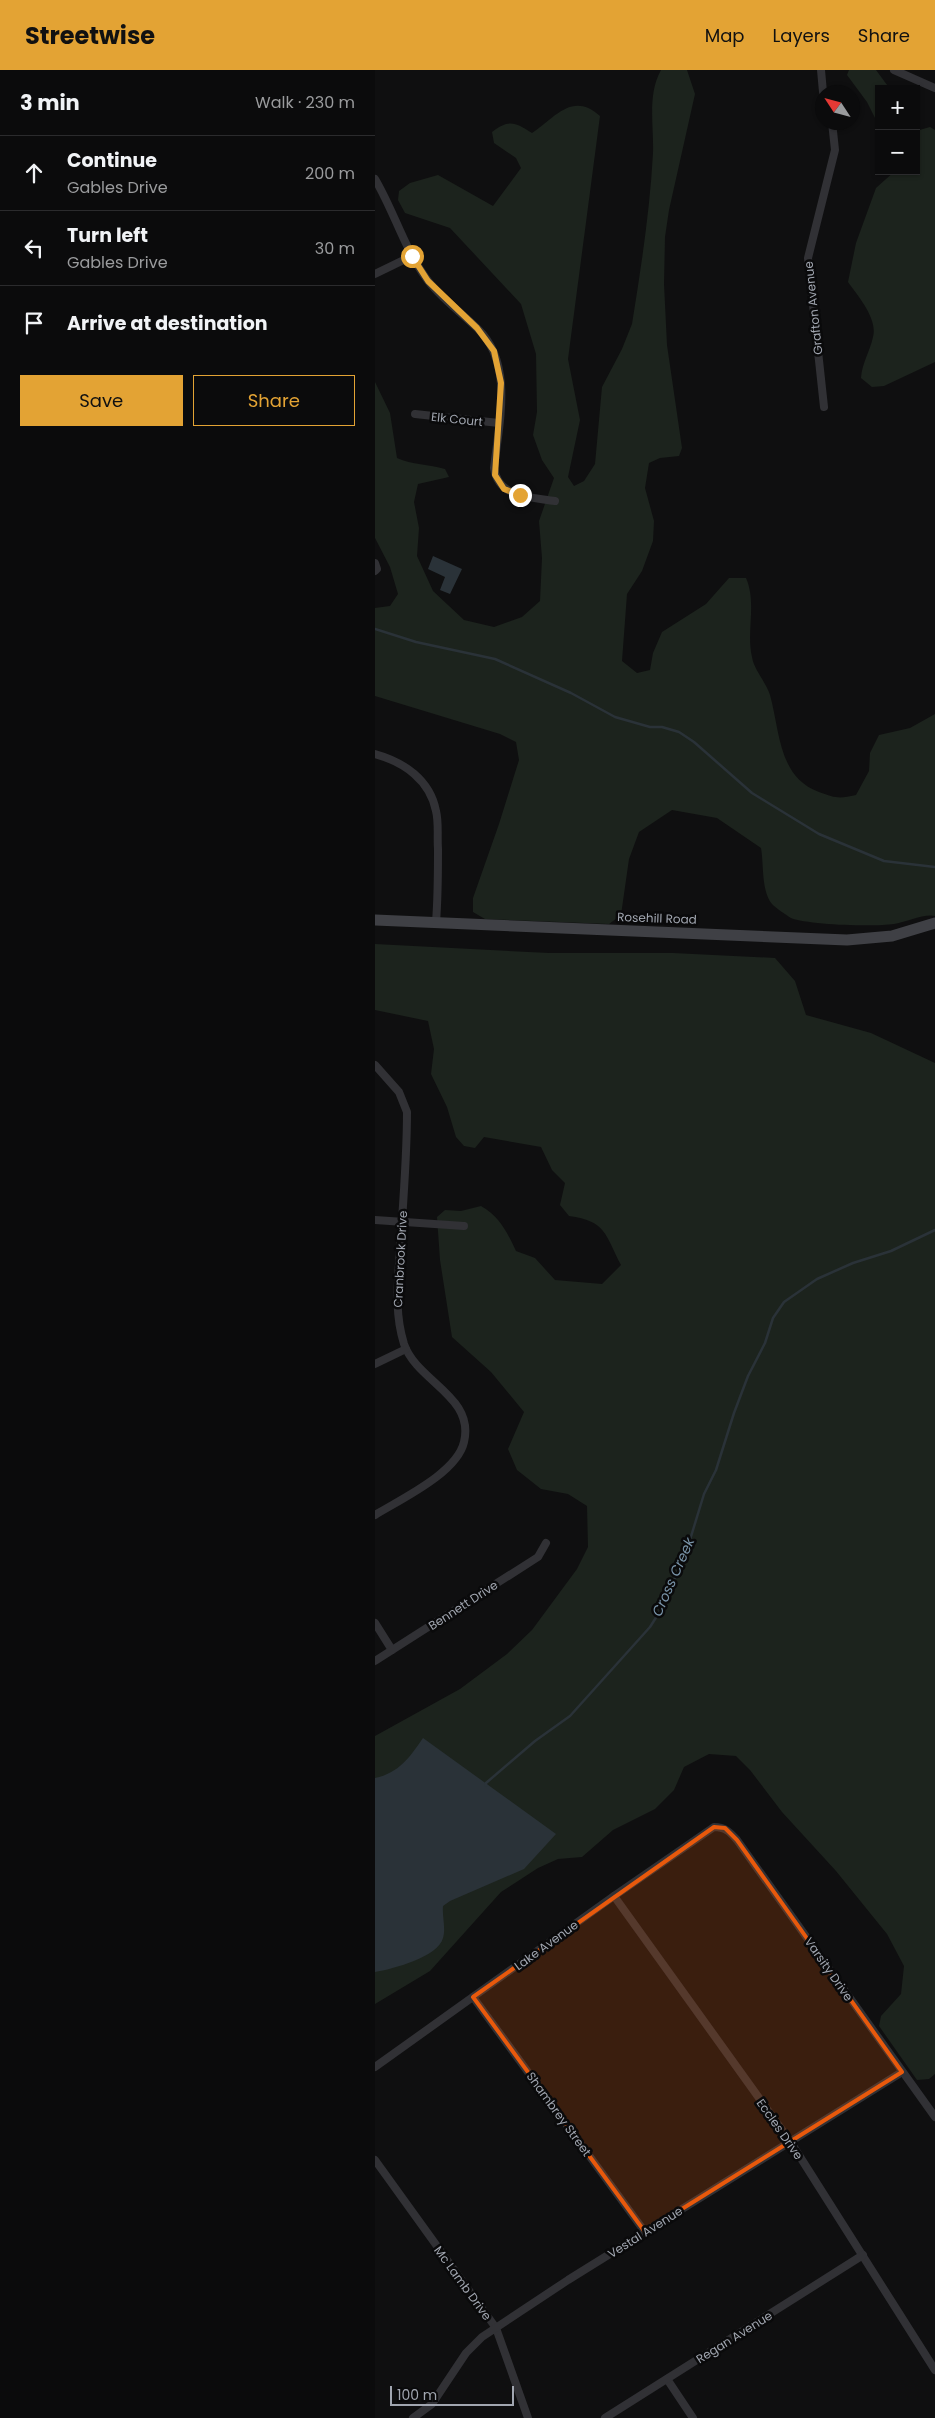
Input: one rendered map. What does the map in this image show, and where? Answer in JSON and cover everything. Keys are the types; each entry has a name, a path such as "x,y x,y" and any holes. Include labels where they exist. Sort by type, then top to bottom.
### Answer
{"main road":[{"name":"Rosehill Road","path":"375,920 847,940 892,936 935,923"}],"street":[{"path":"821,70 822,85"},
{"path":"894,70 935,88"},
{"name":"Grafton Avenue","path":"825,407 808,258 834,156 833,130"},
{"path":"375,180 412,256 428,281 477,328 494,351 501,383 494,468 500,485 514,494 555,501"},
{"path":"375,274 412,256"},
{"name":"Elk Court","path":"415,414 499,423"},
{"path":"375,563 377,569 375,570"},
{"path":"375,754 402,765 417,775 432,797 437,812 439,888 436,922"},
{"name":"Cranbrook Drive","path":"375,1065 399,1092 407,1112 397,1303 399,1326 406,1349 418,1367 462,1410 466,1427 464,1444 457,1459 440,1474 375,1515"},
{"path":"375,1220 464,1226"},
{"path":"375,1364 406,1349"},
{"name":"Bennett Drive","path":"375,1661 538,1557 546,1543"},
{"path":"375,1623 392,1650"},
{"name":"Lake Avenue","path":"375,2067 613,1896 714,1827 719,1827"},
{"name":"Varsity Drive","path":"719,1827 725,1828 737,1840 935,2117"},
{"name":"Eccles Drive","path":"613,1896 790,2141 935,2370"},
{"name":"Shambrey Street","path":"473,1997 645,2232"},
{"name":"Vestal Avenue","path":"413,2418 431,2404 466,2353 496,2328 645,2232 903,2072"},
{"name":"Mc Lamb Drive","path":"375,2160 496,2328 527,2418"},
{"name":"Regan Avenue","path":"605,2418 863,2255"},
{"path":"667,2379 693,2418"}],"highlighted area":[{"path":"714,1827 725,1828 737,1840 902,2072 645,2232 473,1997"}],"shaded area":[{"path":"661,70 687,70 695,94 669,210 665,237 664,284 667,345 682,448 679,456 660,458 649,463 645,488 654,521 653,541 642,571 627,594 622,661 637,673 650,670 653,653 662,632 706,604 729,578 746,578 751,597 750,647 753,662 770,695 779,738 788,764 795,776 806,785 833,797 856,795 869,771 870,753 879,735 910,728 935,714 935,916 931,915 894,924 872,925 826,924 791,918 774,906 768,898 764,885 761,848 717,818 672,810 639,832 629,859 621,915 609,924 485,919 473,912 473,898 519,760 516,742 500,734 375,696 375,608 390,606 398,594 390,567 375,538 375,382 390,413 397,458 445,469 449,477 418,484 414,502 419,528 417,556 433,591 464,620 494,627 522,617 540,601 542,558 539,521 554,478 542,460 533,435 537,412 536,354 521,304 450,228 405,213 398,200 399,191 410,183 438,175 493,206 521,168 516,158 494,143 492,132 503,125 516,124 532,133 556,114 572,106 590,109 600,116 568,359 580,420 568,477 574,486 584,481 595,464 602,387 622,349 632,324 650,196 654,90"},
{"path":"849,70 876,70 887,85 875,85 875,118 860,93 860,85 854,85 847,75"},
{"path":"930,127 935,130 935,362 884,386 872,387 861,378 873,337 873,323 862,301 848,282 856,243 876,188 891,175 920,175 920,130"},
{"path":"433,556 462,569 450,594 440,590 445,577 428,569"},
{"path":"375,944 549,953 673,953 775,958 795,981 806,1015 871,1033 935,1063 935,2074 929,2079 917,2080 879,2026 881,2016 901,1994 904,1966 887,1934 836,1871 782,1812 750,1770 736,1756 709,1754 684,1767 674,1790 655,1809 613,1830 582,1857 558,1859 538,1868 501,1892 430,1971 375,2004 375,1736 460,1689 507,1654 532,1630 577,1569 588,1547 587,1506 568,1494 541,1489 517,1470 508,1449 524,1412 491,1372 452,1337 440,1260 437,1217 445,1210 461,1211 481,1206 498,1220 516,1251 535,1258 555,1280 602,1284 621,1265 603,1231 590,1221 569,1216 560,1205 565,1183 552,1170 541,1147 484,1137 475,1148 464,1146 456,1137 447,1107 431,1074 434,1049 428,1021 375,1010"},
{"path":"423,1738 556,1834 524,1869 450,1901 443,1906 443,1938 433,1951 403,1965 375,1972 375,1778 391,1772 403,1763"}],"waterway":[{"path":"375,629 416,642 495,659 571,693 615,717 650,727 662,727 679,732 694,742 752,793 819,834 884,861 935,867"},
{"name":"Cross Creek","path":"486,1786 486,1783 535,1741 570,1716 650,1627 664,1605 689,1543 704,1494 716,1470 748,1376 765,1343 773,1318 784,1302 817,1279 853,1263 891,1251 935,1230"}],"route":[{"path":"412,256 428,281 477,328 494,351 498,361 501,383 495,475 504,489 520,495"}]}
